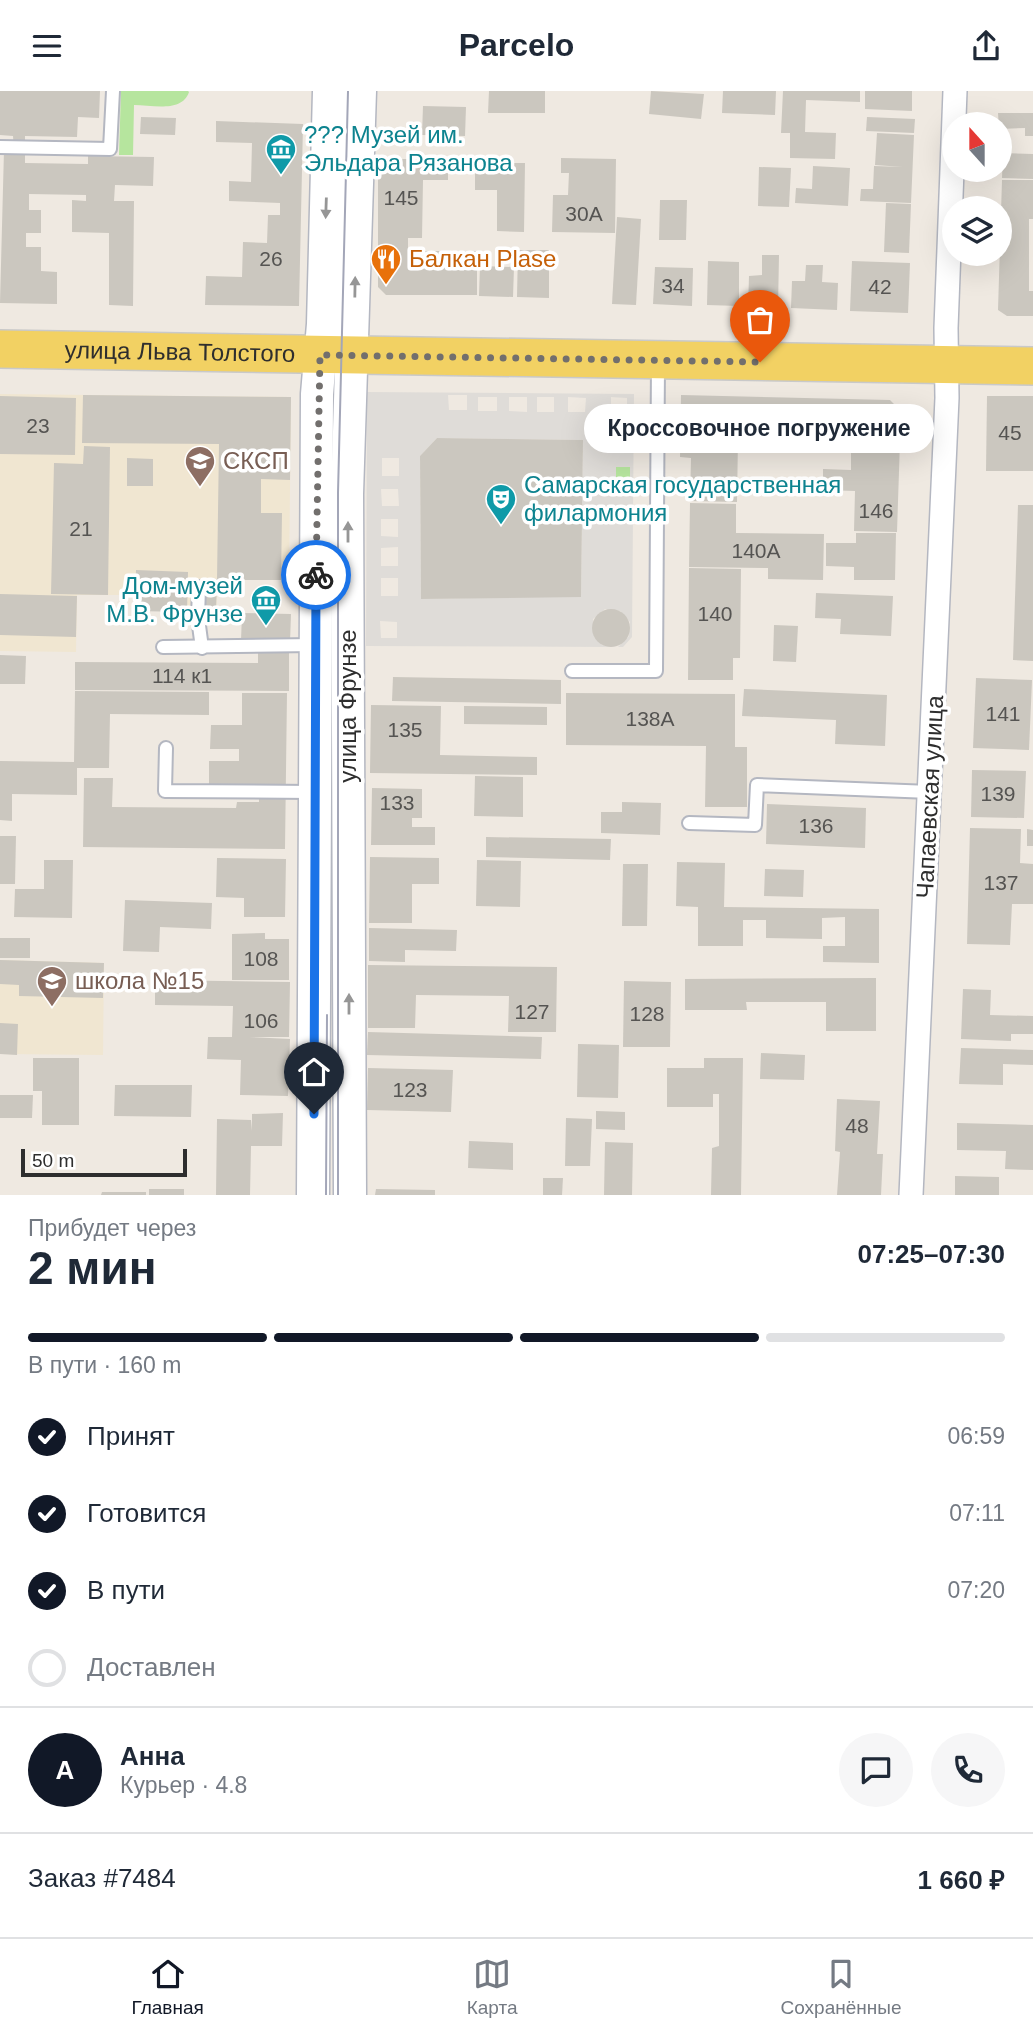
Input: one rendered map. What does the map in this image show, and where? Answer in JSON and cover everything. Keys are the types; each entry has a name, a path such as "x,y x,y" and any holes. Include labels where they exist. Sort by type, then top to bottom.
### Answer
{"main road":[{"name":"улица Фрунзе","path":"329,91 336,355 347,494 350,1195"},
{"name":"улица Фрунзе","path":"313,1195 315,645 336,355 360,91"},
{"name":"улица Льва Толстого","path":"0,349 1033,366"}],"street":[{"name":"Чапаевская улица","path":"911,1195 930,792 955,91"}],"lane":[{"path":"0,147 110,149 113,91"},
{"path":"572,671 656,671 658,361"},
{"path":"199,587 198,618 202,648"},
{"path":"163,647 315,645"},
{"path":"166,748 165,791 314,792"},
{"path":"689,823 755,825 757,785 930,792"}],"shaded area":[{"path":"367,392 634,394 632,637 623,647 618,647 366,646","holes":["448,395 467,395 467,410 449,410","478,397 497,397 497,411 478,411","509,397 527,397 527,412 509,411","537,397 554,397 554,412 537,412","568,397 586,398 585,412 568,412","611,397 627,398 627,412 611,413","617,436 631,437 630,453 617,453","437,438 583,440 581,596 421,599 420,456","382,458 399,458 399,476 382,476","616,467 630,467 630,493 616,492","381,489 398,489 399,506 382,506","381,519 398,519 398,537 381,536","398,547 398,566 381,566 381,548","381,578 398,578 398,596 381,596","605,609 620,611 630,622 629,636 618,647 602,645 594,636 593,619","380,621 397,622 397,638 381,638"]},
{"path":"0,394 291,397 289,580 218,580 216,611 135,611 135,595 77,595 76,652 0,651"},
{"name":"школа №15","path":"0,960 104,963 103,1055 0,1054"}],"green space":[{"path":"121,91 189,92 185,99 173,105 134,105 133,155 119,155"},
{"path":"616,467 630,467 630,493 616,493"}],"building":[{"path":"0,91 100,91 99,118 78,117 77,137 25,136 25,163 88,164 88,156 154,157 153,186 115,185 114,201 134,201 133,306 109,305 109,233 72,232 72,200 86,201 86,195 29,194 29,210 41,210 41,233 26,233 26,247 41,247 41,271 57,272 57,304 0,303 4,150 14,150 13,136 0,135"},
{"path":"489,91 545,91 545,113 488,113"},
{"path":"651,91 704,94 701,119 649,114"},
{"path":"723,91 776,91 775,115 722,113"},
{"path":"783,91 860,91 860,102 806,100 805,132 836,133 835,159 790,158 790,133 781,133"},
{"path":"865,91 912,91 912,111 865,109"},
{"path":"423,106 466,107 465,136 422,135"},
{"path":"1012,113 1033,113 1033,136 1025,136 1025,128 1012,128"},
{"path":"141,117 176,118 175,135 140,134"},
{"path":"867,117 915,119 914,133 866,131"},
{"path":"216,121 303,124 299,306 205,305 206,276 242,277 243,242 267,243 268,215 280,215 280,203 229,201 229,181 251,182 252,143 216,142"},
{"path":"877,133 914,135 911,203 860,201 861,189 873,189 874,166 903,167 875,165"},
{"path":"1012,153 1033,154 1033,179 1012,178"},
{"path":"561,158 616,159 615,233 552,232 553,195 568,195 569,173 561,173"},
{"path":"378,159 448,159 448,180 423,180 422,238 408,238 408,251 477,251 477,295 386,295 378,287"},
{"path":"475,163 525,163 524,232 497,231 497,190 475,190"},
{"path":"813,166 850,168 848,206 795,203 796,188 812,189"},
{"path":"759,167 791,168 789,207 758,206"},
{"path":"1033,180 1033,219 1029,219 1029,291 1033,291 1033,316 1007,316 998,310 999,266 1012,266 1012,196 1002,196 1002,182"},
{"path":"660,200 687,200 686,240 659,240"},
{"path":"886,203 911,204 909,253 884,252"},
{"path":"617,217 641,219 636,305 612,304"},
{"path":"518,250 549,250 549,298 517,297"},
{"path":"762,255 779,255 778,308 748,308 749,276 762,275"},
{"path":"708,261 739,262 739,306 707,305"},
{"path":"852,261 910,263 908,313 850,311"},
{"path":"806,265 823,265 822,282 838,283 837,310 791,308 792,281 805,281"},
{"path":"480,266 514,267 513,297 479,296"},
{"path":"655,267 693,268 692,306 653,304"},
{"path":"83,395 291,397 290,480 261,479 261,513 282,513 281,580 217,580 219,444 82,443"},
{"path":"681,395 890,400 901,411 897,532 854,531 855,491 823,490 823,469 851,470 851,440 738,438 737,502 690,501 691,458 680,457"},
{"path":"0,396 76,398 75,455 0,454"},
{"path":"987,396 1033,396 1033,471 986,471"},
{"name":"Самарская государственная филармония","path":"437,438 583,440 581,597 421,599 420,456"},
{"path":"84,446 110,447 108,595 51,594 54,463 83,464"},
{"path":"127,458 153,459 153,486 127,486"},
{"path":"690,503 736,504 736,533 824,534 823,580 768,579 768,568 689,567"},
{"path":"1018,505 1033,505 1033,661 1013,660"},
{"path":"856,533 896,533 895,580 854,580 854,567 826,566 826,543 856,543"},
{"path":"689,568 741,569 740,658 733,658 733,680 688,680"},
{"path":"136,570 188,572 187,612 135,611"},
{"path":"201,579 217,579 216,611 200,611"},
{"path":"816,593 893,596 891,636 840,634 841,619 815,618"},
{"path":"0,594 77,596 76,637 0,635"},
{"path":"611,609 624,615 630,628 624,641 611,647 598,641 592,628 598,615"},
{"name":"Дом-музей М.В. Фрунзе","path":"242,613 291,614 290,642 241,641"},
{"path":"774,625 798,626 796,662 773,661"},
{"path":"258,653 289,653 289,691 75,690 75,662 258,663"},
{"path":"0,655 26,656 25,684 0,684"},
{"path":"393,677 561,680 561,704 392,701"},
{"path":"976,678 1032,680 1029,750 973,748"},
{"path":"744,689 887,695 885,746 835,744 836,720 742,716"},
{"path":"75,691 209,692 209,715 110,714 109,768 77,768 77,795 12,794 12,821 0,820 0,761 74,762"},
{"path":"242,693 287,693 285,849 83,847 84,778 113,778 112,807 236,808 237,802 259,802 259,787 209,787 209,761 239,761 239,749 210,749 211,725 242,725"},
{"path":"566,693 735,694 735,747 747,747 747,807 705,807 706,746 566,745"},
{"path":"371,705 441,706 440,755 537,757 537,775 370,773"},
{"path":"464,706 547,707 547,725 464,724"},
{"path":"972,770 1026,771 1024,818 971,817"},
{"path":"475,776 523,777 523,817 474,816"},
{"path":"372,788 422,789 422,818 412,818 412,827 435,827 435,845 371,845"},
{"path":"622,802 661,803 660,835 601,833 601,812 622,812"},
{"path":"767,804 866,808 865,848 766,844"},
{"path":"970,828 1021,829 1020,863 1033,864 1033,904 1012,904 1010,945 967,944"},
{"path":"1027,829 1033,830 1033,846 1027,846"},
{"path":"0,836 16,836 15,884 0,884"},
{"path":"486,837 611,839 610,860 486,857"},
{"path":"370,857 439,858 439,884 412,884 412,923 369,923"},
{"path":"217,858 286,859 285,917 244,917 244,898 216,897"},
{"path":"44,860 73,860 72,918 14,917 15,889 44,889"},
{"path":"477,860 521,861 520,907 476,906"},
{"path":"677,862 725,863 724,907 879,909 879,963 823,962 823,946 845,946 845,917 822,918 822,939 766,938 766,920 743,920 743,946 698,946 698,907 676,906"},
{"path":"623,864 648,864 647,926 622,926"},
{"path":"765,869 804,870 803,897 764,896"},
{"path":"125,900 212,903 211,929 160,927 159,952 123,951"},
{"path":"369,928 457,930 456,951 405,950 405,962 369,961"},
{"path":"265,933 265,939 289,939 289,980 232,980 232,934"},
{"path":"0,938 30,938 30,958 0,958"},
{"path":"0,960 104,963 103,998 19,996 19,985 0,984"},
{"path":"368,965 557,967 556,1032 508,1032 509,996 416,995 415,1028 368,1028"},
{"path":"876,978 876,1031 826,1031 826,1002 746,1002 747,1010 685,1010 685,979"},
{"path":"155,980 290,982 289,1037 249,1037 290,1039 288,1096 240,1095 241,1060 207,1059 208,1037 232,1037 233,1006 155,1005"},
{"path":"624,981 671,982 670,1047 623,1047"},
{"path":"963,989 991,990 990,1015 1033,1016 1033,1034 1011,1034 1011,1041 961,1039"},
{"path":"0,1023 18,1024 17,1055 0,1054"},
{"path":"368,1032 542,1037 541,1059 367,1055"},
{"path":"578,1044 619,1045 618,1098 577,1097"},
{"path":"961,1048 1033,1050 1033,1065 1003,1064 1003,1085 959,1084"},
{"path":"761,1053 805,1055 804,1080 760,1079"},
{"path":"33,1058 79,1058 79,1125 42,1125 42,1091 33,1091"},
{"path":"704,1058 743,1058 741,1195 711,1195 712,1148 719,1146 719,1094 713,1094 713,1107 667,1107 667,1068 704,1068"},
{"path":"368,1068 453,1070 451,1112 367,1110"},
{"path":"115,1085 192,1085 191,1117 114,1116"},
{"path":"0,1095 33,1095 32,1118 0,1118"},
{"path":"837,1099 880,1101 877,1154 883,1154 881,1195 837,1195 840,1152 835,1151"},
{"path":"596,1111 625,1112 625,1130 596,1129"},
{"path":"283,1113 282,1146 251,1146 250,1195 216,1195 217,1119 251,1120 252,1131 252,1114"},
{"path":"566,1118 592,1119 590,1166 565,1166"},
{"path":"957,1123 1033,1125 1033,1170 1005,1169 1006,1151 957,1150"},
{"path":"469,1141 513,1143 513,1170 468,1168"},
{"path":"605,1142 633,1143 632,1195 604,1195"},
{"path":"955,1176 999,1177 999,1195 955,1195"},
{"path":"543,1178 563,1178 562,1195 543,1195"},
{"path":"149,1189 184,1189 184,1195 149,1195"},
{"path":"376,1189 435,1190 435,1195 375,1195"},
{"path":"102,1192 146,1192 146,1195 101,1195"}],"tram line":[{"path":"338,1195 338,493 348,91"},
{"path":"326,1195 327,1015"}],"way so far":[{"path":"316,575 317,394 320,355 760,362"}],"place":[{"name":"??? Музей им. Эльдара Рязанова","path":"281,176"},
{"name":"Балкан Plase","path":"386,286"},
{"name":"Кроссовочное погружение","path":"760,362"},
{"name":"СКСП","path":"200,488"},
{"name":"Самарская государственная филармония","path":"501,526"},
{"name":"Дом-музей М.В. Фрунзе","path":"266,627"},
{"name":"школа №15","path":"52,1008"}],"route":[{"path":"314,1114 316,575"}]}
